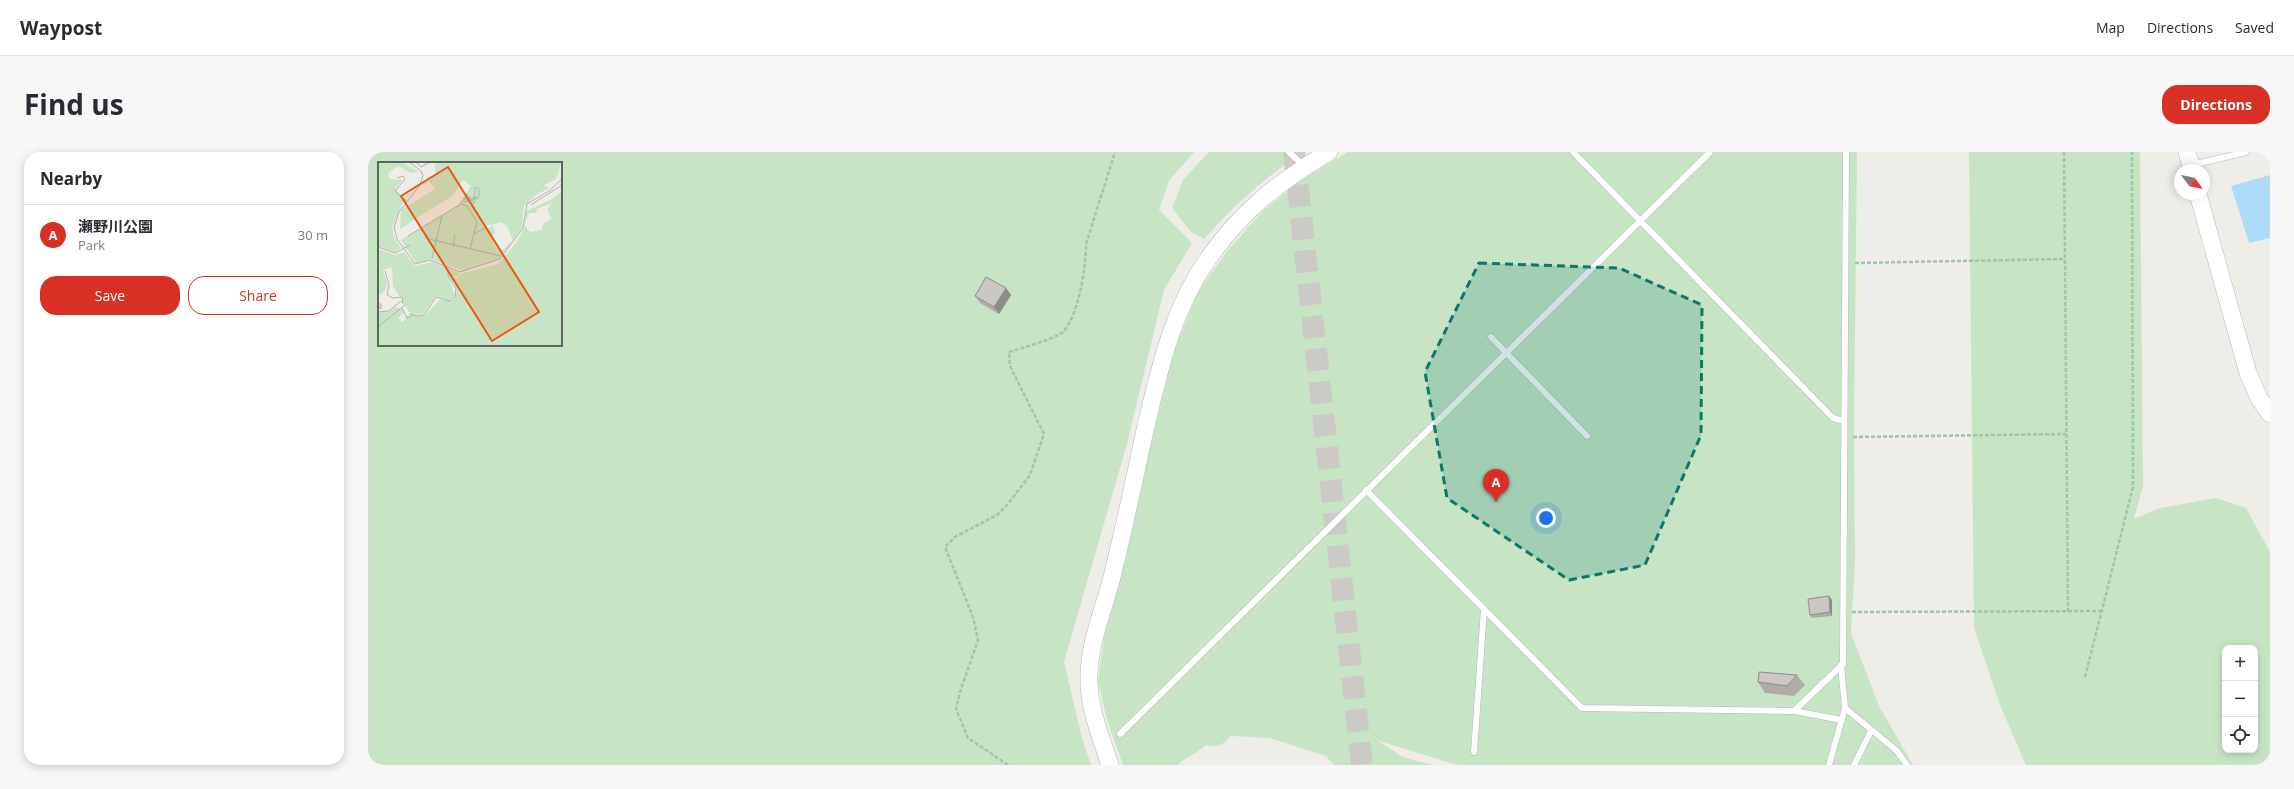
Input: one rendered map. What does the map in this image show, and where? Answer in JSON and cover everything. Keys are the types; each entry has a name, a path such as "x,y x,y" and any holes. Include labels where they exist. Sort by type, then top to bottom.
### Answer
{"street":[{"path":"1110,765 1093,706 1089,678 1092,648 1114,572 1159,371 1171,329 1207,259 1238,221 1274,186 1329,152"},
{"path":"2200,200 2248,373 2259,398 2270,414"}],"lane":[{"path":"1289,152 1305,166"},
{"path":"1573,152 1833,418 1844,420"},
{"path":"1120,734 1710,152"},
{"path":"1829,765 1846,708 1841,665 1843,612 1846,152"},
{"path":"2190,163 2246,152"},
{"path":"1491,337 1587,436"},
{"path":"1366,490 1582,708 1794,711 1842,720"},
{"path":"1474,752 1484,609"},
{"path":"1794,711 1841,665"},
{"path":"1846,708 1871,731 1897,751 1907,765"},
{"path":"1854,765 1871,731"}],"path":[{"path":"1008,765 968,738 956,709 960,692 978,640 973,617 945,547 955,537 996,515 1008,504 1030,475 1044,434 1010,366 1009,352 1062,332 1071,318 1086,259 1086,244 1115,152"},
{"path":"2064,152 2068,611"},
{"path":"2085,677 2133,487 2132,152"},
{"path":"1845,263 2064,259"},
{"path":"1844,437 2066,434"},
{"path":"1843,612 2102,611"}],"highlighted area":[{"path":"1479,263 1619,268 1702,305 1701,435 1645,565 1569,580 1447,498 1425,372"}],"green space":[{"path":"368,152 1194,152 1169,181 1159,210 1192,243 1164,290 1127,444 1064,662 1082,738 1091,765 368,765"},
{"path":"1209,152 1305,152 1277,171 1251,192 1204,239 1190,231 1172,208 1183,180"},
{"path":"1348,152 1857,152 1854,431 1855,560 1851,633 1879,706 1913,765 1457,765 1376,740 1403,757 1432,765 1334,765 1326,756 1269,738 1231,736 1220,745 1206,745 1199,751 1184,759 1178,765 1123,765 1107,720 1098,682 1104,636 1170,367 1179,338 1199,290 1228,250 1262,212 1300,181"},
{"path":"1969,152 2140,152 2143,486 2134,519 2160,508 2216,498 2246,508 2270,552 2270,765 2026,765 2000,705 1974,628"}],"water":[{"path":"2270,175 2270,238 2249,243 2231,186"}],"building":[{"path":"986,277 1006,288 994,307 975,296"},
{"path":"1829,596 1830,612 1810,615 1808,599"},
{"path":"1759,672 1797,675 1787,686 1758,682"}],"tunnel":[{"path":"1294,152 1362,765"}],"place":[{"name":"瀬野川公園","path":"1496,502"}]}
